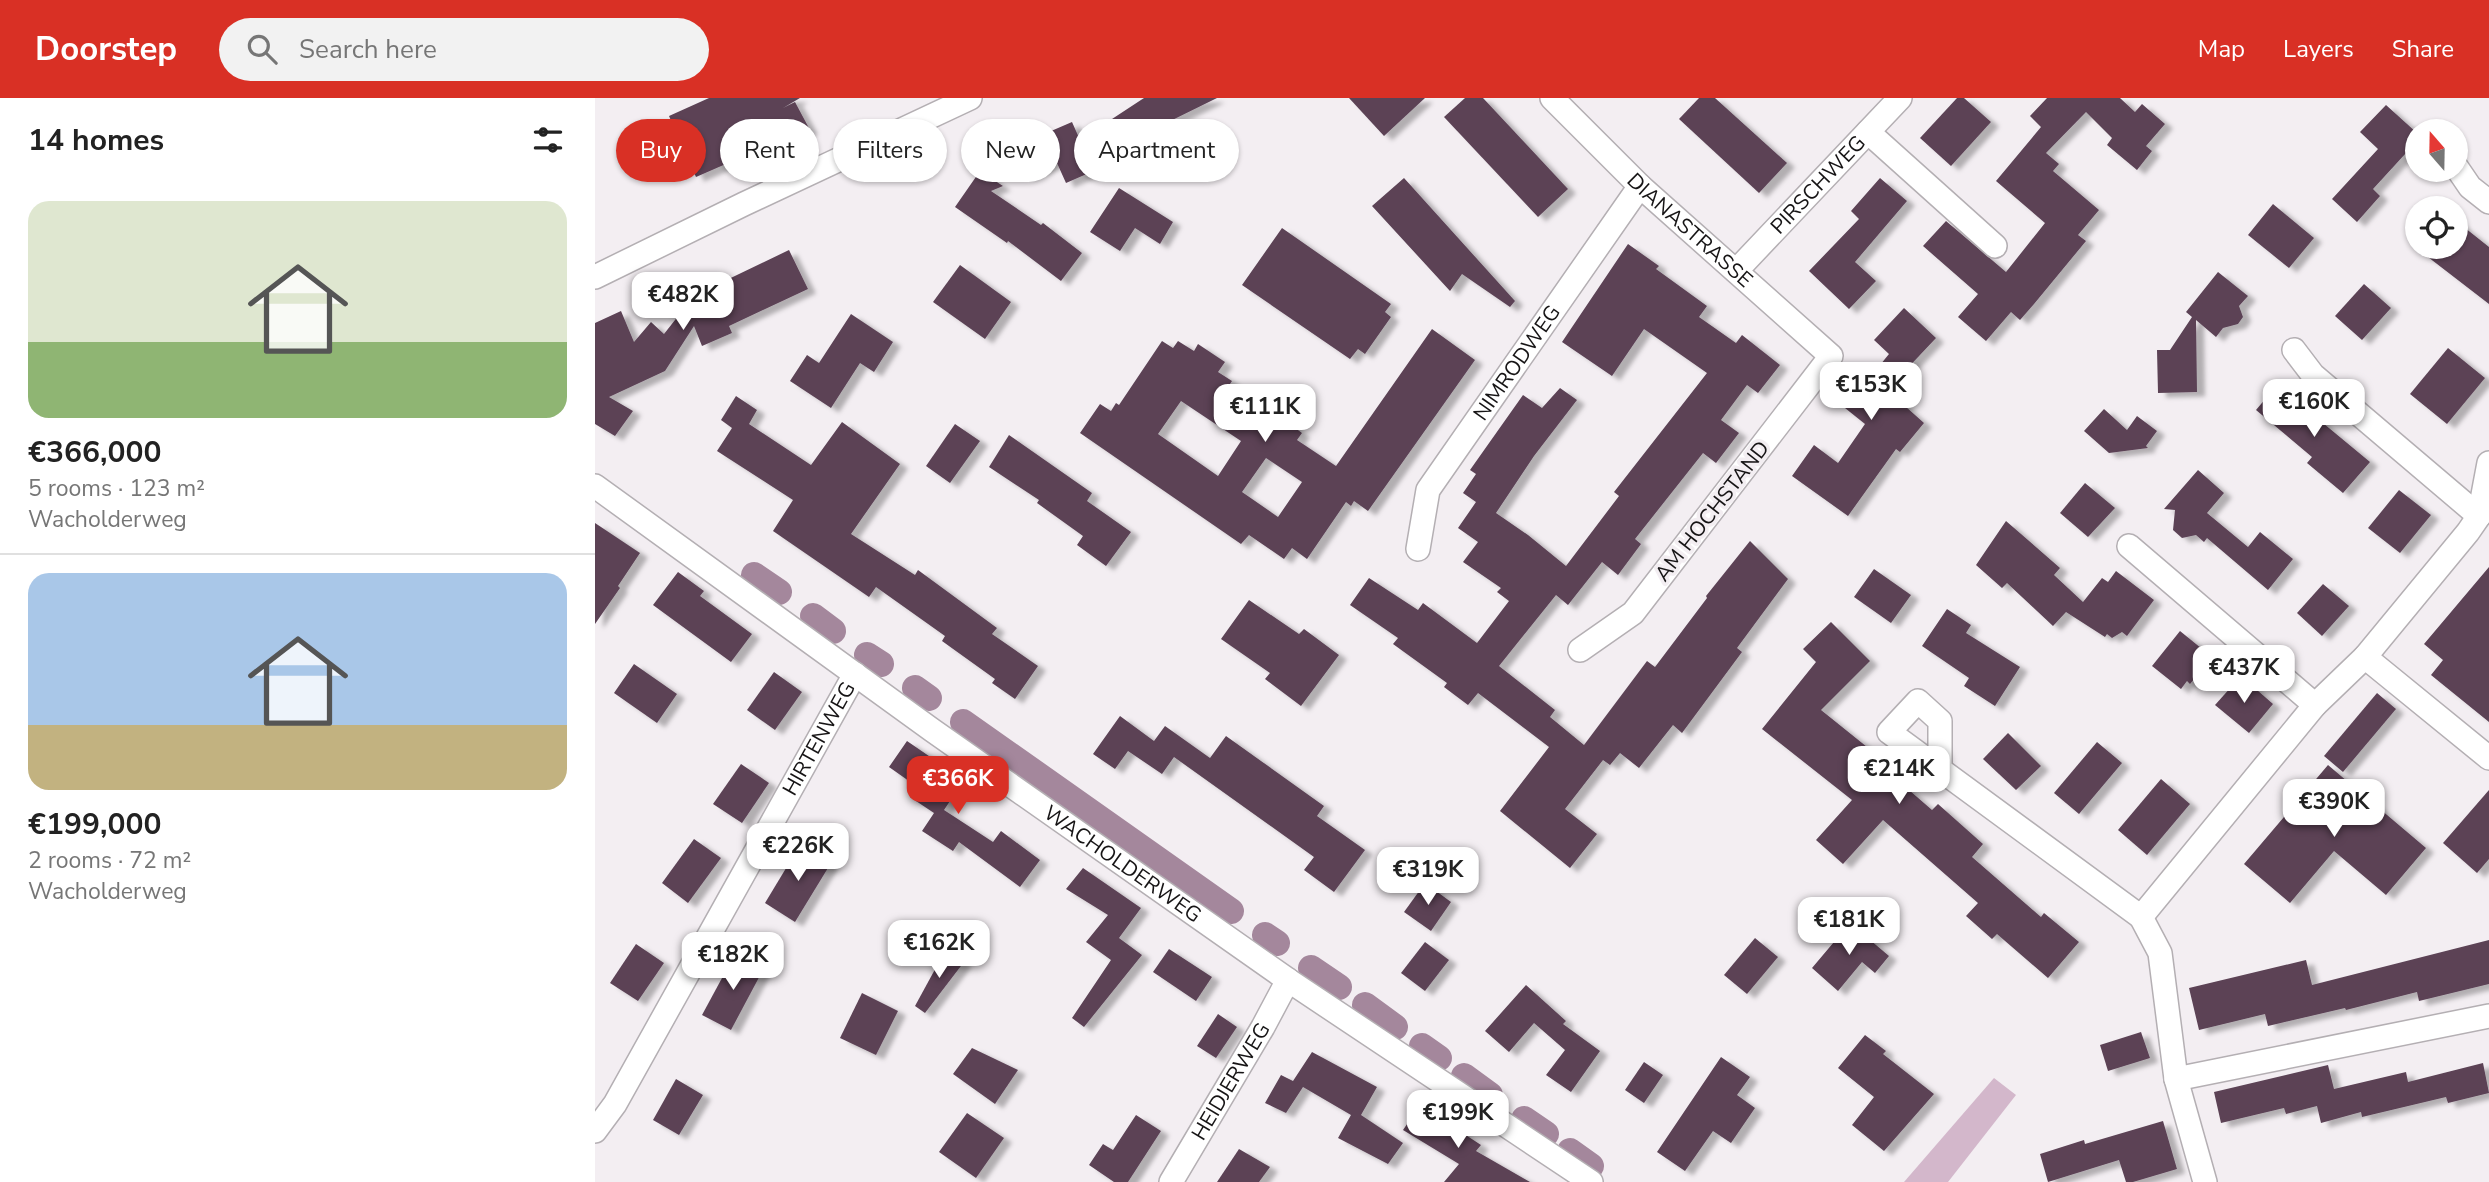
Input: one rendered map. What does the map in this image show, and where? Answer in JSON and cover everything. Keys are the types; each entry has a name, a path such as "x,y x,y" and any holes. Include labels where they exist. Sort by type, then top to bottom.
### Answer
{"street":[{"path":"595,277 970,98"},
{"name":"DIANASTRASSE","path":"1552,98 1640,186 1831,356"},
{"name":"PIRSCHWEG","path":"1736,271 1900,98"},
{"path":"1868,132 1995,246"},
{"path":"2467,182 2489,202"},
{"name":"NIMRODWEG","path":"1418,549 1428,490 1640,186"},
{"path":"2294,350 2313,375 2479,516"},
{"name":"AM HOCHSTAND","path":"1580,650 1633,613 1831,356"},
{"path":"2141,917 2315,705 2365,657 2479,516 2489,463"},
{"name":"WACHOLDERWEG","path":"595,486 855,674 1288,980 1591,1182"},
{"path":"2129,546 2315,705"},
{"path":"2365,657 2489,758"},
{"name":"HIRTENWEG","path":"595,1131 615,1104 855,674"},
{"path":"1940,769 2141,917 2160,953 2176,1079 2205,1182"},
{"name":"HEIDJERWEG","path":"1171,1182 1288,980"},
{"path":"2176,1079 2489,1016"}],"shaded area":[{"path":"1994,1078 2016,1095 1948,1182 1904,1182"}],"building":[{"path":"709,98 800,98 783,108 795,102 804,119 720,119 720,167 706,173 706,119 670,119 669,116"},
{"path":"1144,98 1217,98 1174,119 1112,119"},
{"path":"1349,98 1425,98 1384,136"},
{"path":"1465,98 1483,98 1568,189 1538,217 1444,117"},
{"path":"1699,98 1715,98 1787,163 1759,193 1679,119"},
{"path":"1957,98 1964,98 1991,122 1951,166 1920,138"},
{"path":"2047,98 2120,98 2135,112 2142,104 2165,124 2146,146 2152,151 2137,170 2107,145 2112,138 2086,112 2046,153 2059,164 2053,171 2099,210 2078,235 2086,241 2034,304 2020,320 2011,312 1986,341 1958,317 1978,294 1923,246 1946,221 2006,272 2045,223 1996,181 2041,127 2030,116"},
{"path":"2386,105 2405,122 2405,154 2373,189 2380,196 2357,222 2332,199 2378,149 2360,132"},
{"path":"1072,122 1074,180 1066,183 1060,170 1060,127"},
{"path":"1404,178 1515,301 1510,307 1462,274 1450,291 1372,206"},
{"path":"1880,178 1907,201 1855,262 1876,281 1849,309 1809,271 1859,219 1851,211"},
{"path":"972,182 997,182 1003,186 991,191 1041,225 1043,223 1082,253 1061,281 1008,241 1007,243 955,207"},
{"path":"1119,188 1173,222 1160,244 1135,228 1120,251 1090,232"},
{"path":"2273,204 2314,238 2289,268 2248,235"},
{"path":"1282,228 1391,304 1385,312 1391,317 1365,354 1358,349 1350,359 1242,285"},
{"path":"2468,230 2489,247 2489,304 2431,259 2468,259"},
{"path":"1628,244 1659,266 1656,269 1707,306 1699,317 1736,343 1742,335 1780,365 1758,393 1747,385 1721,420 1739,433 1716,463 1703,453 1635,539 1641,544 1618,575 1602,562 1568,605 1556,595 1499,666 1555,710 1550,717 1584,745 1647,661 1655,667 1750,541 1788,579 1737,648 1742,652 1682,733 1673,725 1639,768 1620,753 1610,765 1603,760 1565,809 1597,834 1570,868 1500,811 1549,747 1478,693 1468,705 1444,687 1447,683 1393,644 1398,638 1350,605 1369,578 1418,610 1423,603 1477,643 1509,601 1497,592 1501,588 1463,562 1478,542 1458,528 1476,502 1463,493 1476,474 1470,470 1523,395 1542,408 1560,388 1577,400 1534,456 1496,513 1566,566 1619,496 1614,492 1707,373 1644,329 1612,376 1562,342"},
{"path":"789,250 808,289 729,326 732,333 702,346 694,326 665,371 609,397 633,411 615,436 595,424 595,323 621,311 634,342 651,322 664,334 686,306 683,299 696,294 705,282 712,287"},
{"path":"960,265 1011,302 985,339 933,302"},
{"path":"2218,272 2248,296 2239,306 2243,317 2238,324 2223,328 2216,337 2196,320 2197,392 2158,393 2157,350 2170,350 2192,317 2186,312"},
{"path":"2364,284 2391,308 2362,340 2335,316"},
{"path":"1904,308 1936,338 1887,390 1924,423 1900,452 1896,449 1848,516 1792,476 1814,445 1838,463 1865,424 1845,408 1889,354 1874,340"},
{"path":"851,314 893,342 874,372 860,363 831,408 790,381 807,355 819,363"},
{"path":"1432,329 1475,360 1368,511 1354,501 1351,506 1346,502 1307,559 1292,548 1284,559 1249,535 1241,544 1080,433 1100,404 1111,411 1116,403 1119,405 1162,341 1173,348 1178,341 1194,351 1198,344 1225,362 1218,372 1232,381 1230,384 1267,409 1273,400 1293,413 1287,422 1302,433 1297,440 1336,466","holes":["1181,401 1241,441 1218,476 1158,434","1266,458 1302,482 1278,517 1242,492"]},
{"path":"2448,348 2485,378 2447,424 2410,394"},
{"path":"2277,385 2370,462 2343,493 2307,463 2312,457 2256,410"},
{"path":"736,396 757,410 749,424 811,465 842,422 900,464 851,534 915,575 918,570 997,628 992,634 1038,666 1015,699 992,683 995,679 942,641 945,636 876,587 869,597 773,531 793,500 717,451 732,428 721,420"},
{"path":"2104,409 2127,430 2137,416 2157,431 2146,446 2148,448 2109,453 2084,431"},
{"path":"955,424 980,441 950,483 926,466"},
{"path":"1009,435 1092,493 1087,501 1131,532 1106,566 1077,545 1083,536 1037,503 1039,500 989,467"},
{"path":"2198,470 2224,493 2207,513 2248,547 2260,532 2293,559 2268,590 2207,538 2204,542 2196,535 2182,538 2173,530 2175,510 2164,509"},
{"path":"2085,483 2115,508 2088,537 2060,513"},
{"path":"2399,490 2431,515 2400,553 2368,528"},
{"path":"2006,521 2060,568 2054,575 2083,602 2102,578 2108,582 2116,571 2154,600 2127,636 2122,632 2112,638 2107,634 2105,637 2066,612 2053,626 2007,583 2002,588 1976,565"},
{"path":"595,523 640,553 595,624"},
{"path":"2489,567 2489,722 2431,675 2443,660 2424,644"},
{"path":"1874,569 1911,595 1891,623 1854,597"},
{"path":"678,572 704,591 700,596 752,634 731,662 653,605"},
{"path":"2323,584 2349,606 2322,636 2297,613"},
{"path":"1249,600 1299,634 1304,629 1339,655 1301,706 1265,679 1270,673 1221,639"},
{"path":"1947,609 1971,625 1966,633 2020,667 1995,706 1964,686 1969,678 1922,646"},
{"path":"1831,622 1870,661 1821,710 1867,747 1864,751 1932,810 1938,804 1983,844 1972,857 2041,917 2044,913 2079,942 2048,978 1997,934 1992,939 1966,916 1978,903 1883,820 1843,864 1816,840 1852,800 1762,729 1816,662 1803,649"},
{"path":"2180,631 2212,657 2190,684 2187,681 2181,689 2152,666"},
{"path":"634,664 677,694 657,723 614,693"},
{"path":"774,672 802,692 775,730 747,710"},
{"path":"2241,676 2273,704 2249,733 2215,705"},
{"path":"2377,693 2396,709 2343,772 2324,756"},
{"path":"1120,716 1154,741 1165,726 1210,758 1226,736 1324,806 1317,816 1365,850 1334,892 1304,870 1314,857 1174,757 1162,774 1128,751 1115,769 1093,754"},
{"path":"2008,733 2041,766 2016,790 1983,759"},
{"path":"907,741 964,780 944,810 993,842 1001,831 1040,860 1020,887 959,842 953,851 922,831 934,813 910,797 916,786 889,767"},
{"path":"2097,742 2122,763 2079,814 2054,793"},
{"path":"741,764 769,783 742,823 713,804"},
{"path":"2328,765 2426,848 2386,895 2334,851 2290,903 2244,864"},
{"path":"2161,779 2190,804 2147,855 2118,830"},
{"path":"2489,790 2489,859 2477,873 2443,843"},
{"path":"694,839 721,858 688,903 662,883"},
{"path":"800,845 831,863 795,922 765,903"},
{"path":"1083,868 1141,908 1119,938 1142,955 1084,1027 1072,1018 1111,960 1086,942 1108,915 1066,889"},
{"path":"1425,883 1451,902 1431,931 1404,912"},
{"path":"1850,923 1889,956 1875,973 1862,962 1838,991 1812,968"},
{"path":"1755,938 1778,957 1747,994 1724,975"},
{"path":"2489,940 2489,984 2419,1001 2417,992 2268,1026 2265,1014 2199,1030 2189,988 2306,960 2312,985"},
{"path":"1425,942 1449,960 1425,991 1401,973"},
{"path":"636,944 664,963 638,1001 610,983"},
{"path":"1169,949 1212,977 1196,1001 1153,972"},
{"path":"945,951 964,962 925,1013 915,1006"},
{"path":"735,954 764,968 731,1030 702,1015"},
{"path":"1526,985 1566,1021 1563,1024 1600,1051 1571,1092 1546,1075 1565,1050 1534,1023 1509,1052 1485,1031"},
{"path":"862,993 898,1011 876,1055 840,1038"},
{"path":"1218,1014 1237,1027 1216,1058 1197,1046"},
{"path":"2141,1032 2150,1058 2108,1071 2100,1045"},
{"path":"1865,1035 1886,1051 1883,1054 1934,1094 1884,1151 1852,1125 1874,1097 1838,1068"},
{"path":"972,1048 1018,1070 995,1104 953,1074"},
{"path":"1312,1052 1377,1087 1361,1115 1403,1143 1388,1164 1338,1138 1351,1115 1303,1087 1286,1113 1265,1103 1281,1075 1293,1081"},
{"path":"1721,1057 1750,1077 1737,1095 1755,1108 1731,1143 1713,1131 1685,1171 1657,1152"},
{"path":"1644,1062 1663,1075 1644,1103 1625,1090"},
{"path":"2483,1063 2489,1093 2448,1103 2446,1097 2362,1117 2361,1112 2321,1123 2317,1106 2286,1114 2284,1108 2221,1123 2214,1092 2328,1065 2334,1089 2406,1072 2408,1082"},
{"path":"676,1079 703,1095 679,1135 653,1120"},
{"path":"1420,1105 1481,1145 1476,1151 1530,1182 1444,1182 1459,1164 1403,1130"},
{"path":"967,1113 1004,1138 976,1178 939,1152"},
{"path":"1136,1115 1161,1131 1128,1182 1114,1182 1089,1165 1103,1144 1113,1150"},
{"path":"2163,1121 2177,1169 2126,1182 2119,1160 2048,1182 2040,1154 2084,1140 2085,1144"},
{"path":"1239,1149 1270,1167 1259,1182 1217,1182"}],"waterway":[{"path":"754,575 779,592"},
{"path":"813,616 833,631"},
{"path":"867,655 881,664"},
{"path":"915,688 929,698"},
{"path":"963,722 1231,911"},
{"path":"1265,935 1277,943"},
{"path":"1311,968 1339,987"},
{"path":"1365,1005 1395,1027"},
{"path":"1422,1046 1439,1058"},
{"path":"1464,1076 1490,1095"},
{"path":"1524,1119 1546,1134"},
{"path":"1570,1151 1591,1166"}]}
